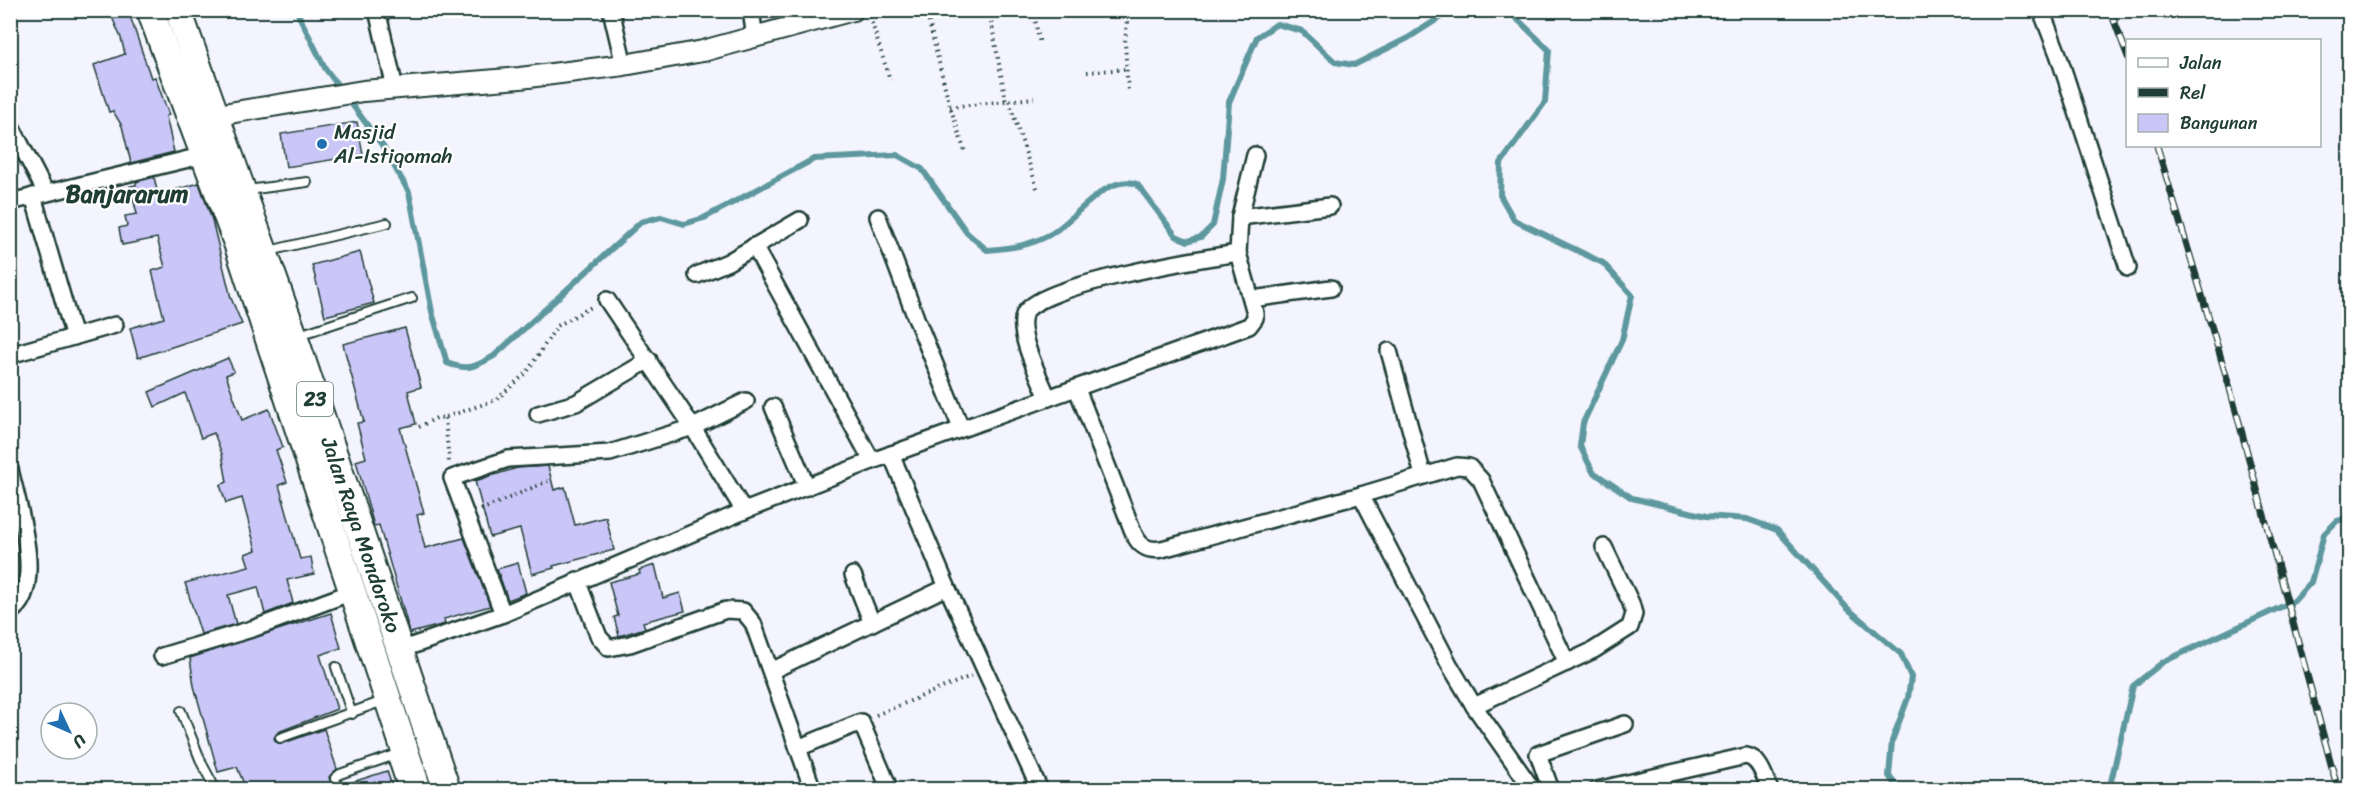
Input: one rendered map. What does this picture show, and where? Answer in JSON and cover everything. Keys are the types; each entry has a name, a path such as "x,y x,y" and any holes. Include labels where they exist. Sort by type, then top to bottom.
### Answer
{"highway":[{"name":"Jalan Raya Mondoroko","path":"150,10 237,243 390,707 398,754 418,789"},
{"name":"Jalan Raya Mondoroko","path":"178,10 294,336 447,789"},
{"path":"390,707 419,707"}],"street":[{"path":"377,10 394,88"},
{"path":"611,10 624,65"},
{"path":"751,10 755,38"},
{"path":"217,115 315,97 363,91 520,78 624,65 755,38 853,10"},
{"path":"2041,10 2058,54 2128,268"},
{"path":"10,124 39,195 74,337"},
{"path":"10,202 205,155"},
{"path":"400,650 503,614 577,580 872,461 1249,326 1255,318 1252,299 1238,253 1240,217 1255,155"},
{"path":"1240,217 1330,206"},
{"path":"878,217 916,318 962,428"},
{"path":"697,275 800,220"},
{"path":"754,246 872,461"},
{"path":"1048,398 1023,331 1023,316 1030,306 1061,290 1159,266 1238,253"},
{"path":"1252,299 1332,288"},
{"path":"607,300 693,427 744,511"},
{"path":"10,356 115,325"},
{"path":"1389,351 1423,475"},
{"path":"538,414 576,403 609,386 649,360"},
{"path":"1077,389 1134,534 1140,544 1149,549 1162,549 1463,465 1478,474 1567,663"},
{"path":"503,614 452,478 508,459 610,453 693,427 746,401"},
{"path":"772,407 807,487"},
{"path":"891,454 947,587 1040,789"},
{"path":"10,469 29,567 24,597 10,612"},
{"path":"1361,495 1417,604 1474,706 1533,789"},
{"path":"1474,706 1609,643 1624,632 1633,620 1631,603 1604,547"},
{"path":"853,575 872,623"},
{"path":"577,580 599,637 609,648 618,648 726,610 738,609 747,614 753,623 813,789"},
{"path":"771,671 947,587"},
{"path":"162,656 255,628 352,592"},
{"path":"798,748 861,722 890,789"},
{"path":"1551,789 1538,754 1625,724"},
{"path":"1597,789 1746,756 1758,762 1770,789"}],"lane":[{"path":"243,191 307,182"},
{"path":"264,252 387,223"},
{"path":"294,336 412,298"},
{"path":"336,667 352,714"},
{"path":"280,738 352,714 390,707"},
{"path":"181,711 202,765 216,789"},
{"path":"337,787 335,779 339,775 398,754 403,789"}],"path":[{"path":"868,10 890,80"},
{"path":"926,10 965,152"},
{"path":"989,10 1007,101 1038,191"},
{"path":"1033,10 1040,44"},
{"path":"1128,10 1126,69 1128,92"},
{"path":"1087,72 1126,69"},
{"path":"951,107 1034,98"},
{"path":"419,427 438,417 445,418 496,399 527,372 557,326 607,300"},
{"path":"445,418 452,478"},
{"path":"466,515 548,481"},
{"path":"861,722 907,700 986,670"}],"building":[{"path":"109,10 128,10 151,78 155,77 169,115 166,116 174,152 131,163 122,126 113,111 109,112 94,65 125,54"},
{"name":"Masjid Al-Istiqomah","path":"357,122 363,155 286,167 281,134"},
{"path":"154,177 158,195 199,183 212,220 231,298 242,324 138,358 130,328 164,318 152,271 165,267 157,238 122,245 119,228 127,226 125,216 137,214 130,186"},
{"path":"360,252 374,303 325,316 312,265"},
{"path":"405,328 421,387 408,391 416,424 400,428 424,513 417,515 425,548 464,538 490,606 444,619 445,624 410,633 379,525 374,526 356,461 366,458 357,423 364,422 343,344"},
{"path":"228,358 234,372 226,375 242,420 269,409 283,447 276,450 287,482 279,485 300,559 311,557 314,574 287,580 293,603 265,614 258,587 228,595 236,624 201,634 185,583 249,566 245,554 256,550 242,498 226,503 220,485 227,482 222,454 214,433 201,438 185,393 155,407 149,392"},
{"path":"548,466 554,490 565,487 575,525 606,517 614,550 532,574 520,529 490,537 475,481 517,468"},
{"path":"518,563 526,593 508,600 497,569"},
{"path":"655,565 663,598 680,593 685,611 643,622 645,628 619,636 614,617 618,616 609,582 640,574 639,570"},
{"path":"331,613 341,648 320,655 337,709 278,732 274,738 281,744 324,729 337,769 329,777 332,789 246,789 237,767 218,772 194,686 190,658"},
{"path":"387,771 393,789 342,789 343,785"}],"waterway":[{"path":"296,10 325,68 382,145 409,192 432,312 447,363 461,367 476,365 494,356 641,222 661,217 684,224 704,218 814,159 897,155 922,169 967,233 987,250 1019,246 1042,239 1059,229 1102,191 1125,182 1137,184 1176,236 1188,241 1201,237 1213,225 1223,179 1229,102 1257,37 1277,24 1302,31 1335,62 1354,65 1408,38 1452,10"},
{"path":"1508,10 1549,50 1545,102 1501,163 1500,195 1514,220 1603,263 1632,295 1622,340 1583,423 1580,446 1593,472 1632,498 1706,516 1747,519 1777,530 1847,608 1901,654 1911,677 1908,698 1892,741 1889,776 1899,790"},
{"path":"2109,790 2133,686 2163,662 2294,601 2311,582 2324,534 2337,521 2350,517"}],"railway":[{"path":"2110,10 2126,52"},
{"path":"2157,147 2229,385 2338,790"}],"place":[{"name":"Masjid Al-Istiqomah","path":"322,144"}],"district":[{"name":"Banjararum","path":"127,194"}]}
